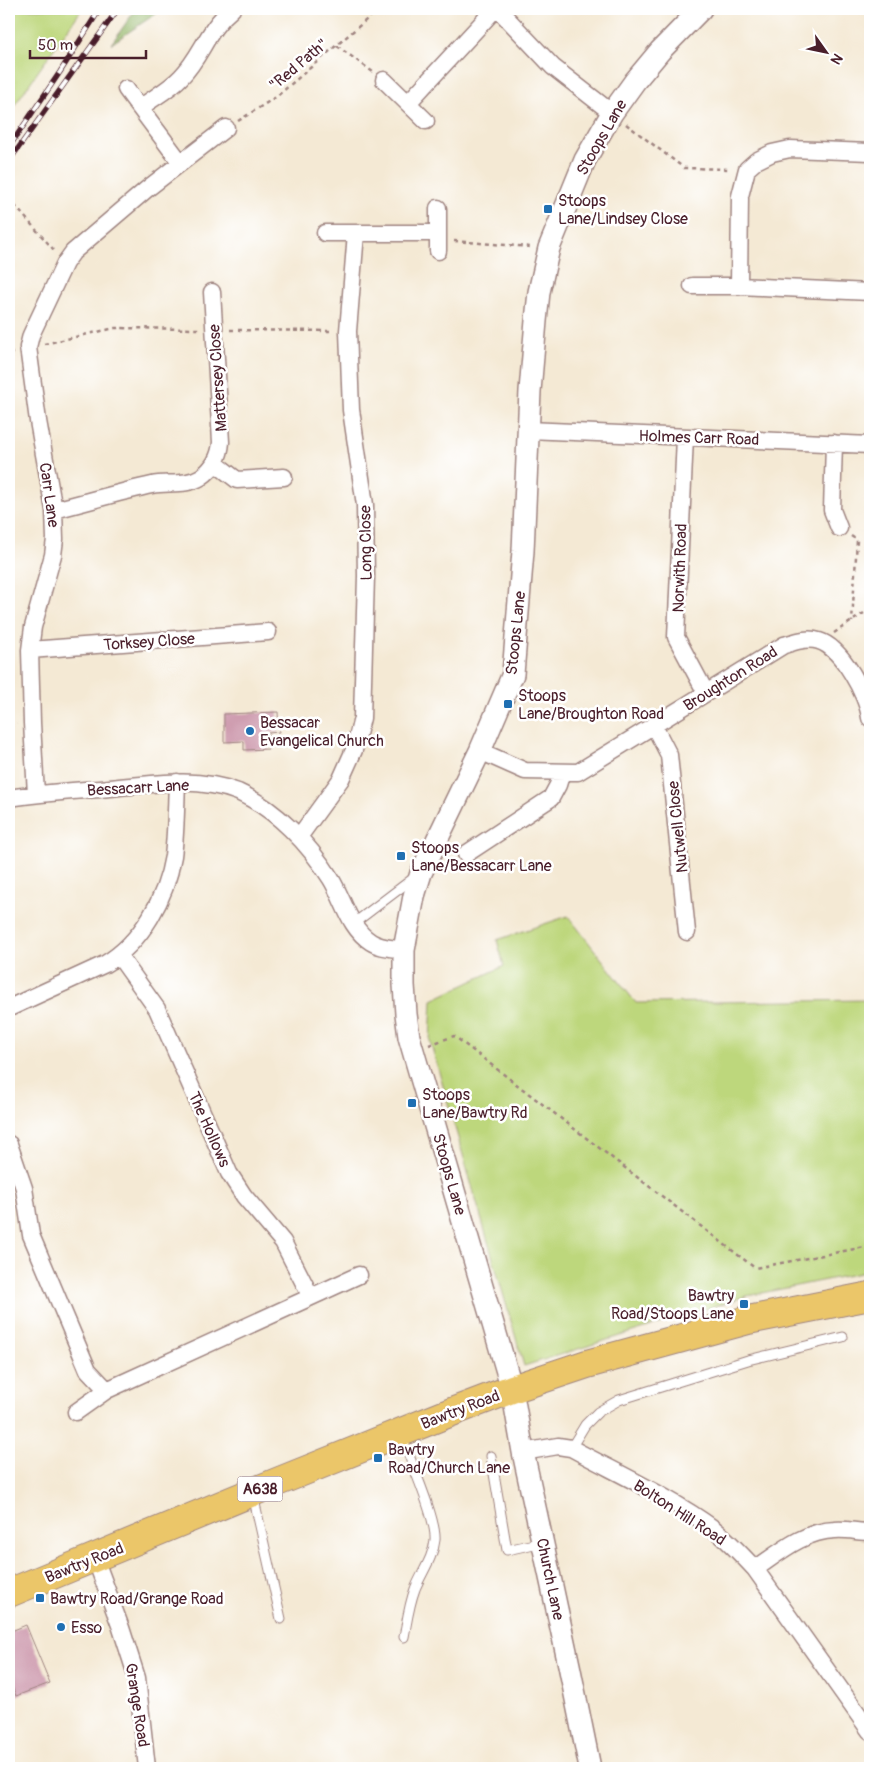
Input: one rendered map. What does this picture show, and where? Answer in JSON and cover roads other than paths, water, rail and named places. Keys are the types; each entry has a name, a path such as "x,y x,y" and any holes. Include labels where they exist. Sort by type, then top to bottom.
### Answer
{"highway":[{"name":"Bawtry Road","path":"9,1593 252,1492 512,1389 587,1364 748,1320 870,1296"}],"street":[{"path":"140,108 181,78 222,16 232,9"},
{"path":"408,103 497,9 553,67 612,113"},
{"name":"Stoops Lane","path":"512,1389 413,1050 406,1014 404,950 409,918 421,874 480,751 513,674 523,551 528,430 537,311 539,292 549,248 566,202 585,160 612,113 660,51 701,9"},
{"path":"384,80 426,121"},
{"path":"126,89 181,163"},
{"name":"Carr Lane","path":"36,794 30,650 33,627 53,555 55,539 54,510 38,421 28,347 31,335 65,263 73,252 108,221 226,128"},
{"path":"739,286 740,196 747,169 756,161 772,153 790,149 870,152"},
{"path":"325,232 438,241 438,208"},
{"name":"Long Close","path":"299,838 341,779 354,750 362,718 366,576 365,505 351,410 348,331 356,233"},
{"path":"692,286 739,286 870,292"},
{"name":"Mattersey Close","path":"212,292 221,442 220,453 215,463"},
{"name":"Holmes Carr Road","path":"528,430 870,445"},
{"name":"Norwith Road","path":"685,436 676,637 706,693"},
{"path":"834,443 832,510 839,528"},
{"path":"54,510 153,485 190,481 200,478 215,463 238,480 284,477"},
{"name":"Torksey Close","path":"30,650 268,632"},
{"name":"Broughton Road","path":"480,751 525,772 578,772 784,645 802,640 820,641 835,653 853,674 870,712"},
{"path":"870,712 870,718"},
{"name":"Nutwell Close","path":"654,726 670,754 687,932"},
{"path":"466,854 551,798 562,772"},
{"path":"9,1008 105,964 119,956 134,941 154,912 167,880 173,856 177,782"},
{"name":"Bessacarr Lane","path":"9,798 177,782 214,785 238,792 279,818 299,838 331,879 353,924 361,934 372,943 386,948 404,950"},
{"name":"The Hollows","path":"119,956 157,1009 229,1173 244,1196 283,1242 311,1297"},
{"path":"9,1144 24,1188 31,1236 88,1370 107,1390"},
{"path":"76,1412 107,1390 359,1274"},
{"name":"Church Lane","path":"512,1389 523,1452 570,1665 590,1768"},
{"name":"Bolton Hill Road","path":"523,1452 558,1446 571,1448 661,1496 714,1529 755,1569 870,1732"},
{"path":"755,1569 789,1546 813,1533 835,1530 870,1532"},
{"name":"Grange Road","path":"95,1558 137,1678 147,1768"}],"lane":[{"path":"353,924 421,874"},
{"path":"571,1448 585,1425 598,1412 619,1400 748,1360 843,1337"},
{"path":"400,1432 433,1522 436,1538 432,1554 410,1603 404,1637"},
{"path":"491,1456 507,1550 543,1542"},
{"path":"252,1492 281,1619"}],"railway":[{"path":"9,147 100,9"},
{"path":"9,161 118,9"}],"place":[{"name":"Stoops Lane/Lindsey Close","path":"548,209"},
{"name":"Stoops Lane/Broughton Road","path":"508,704"},
{"name":"Bessacar Evangelical Church","path":"250,731"},
{"name":"Stoops Lane/Bessacarr Lane","path":"401,856"},
{"name":"Stoops Lane/Bawtry Rd","path":"412,1103"},
{"name":"Bawtry Road/Stoops Lane","path":"744,1304"},
{"name":"Bawtry Road/Church Lane","path":"378,1458"},
{"name":"Bawtry Road/Grange Road","path":"40,1598"},
{"name":"Esso","path":"61,1627"}]}
